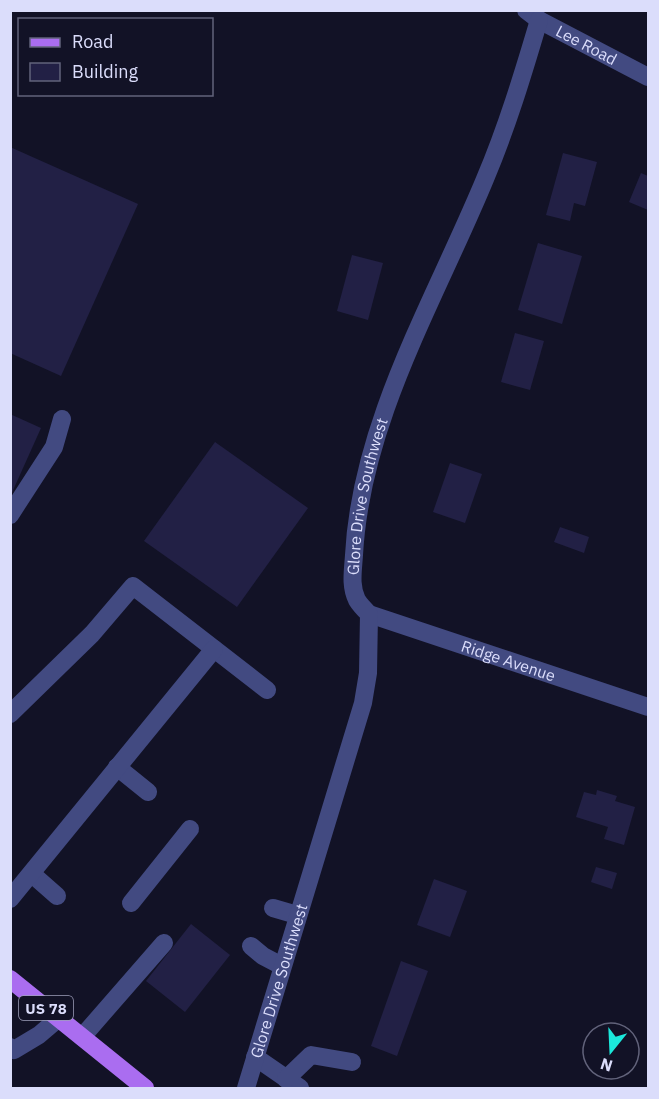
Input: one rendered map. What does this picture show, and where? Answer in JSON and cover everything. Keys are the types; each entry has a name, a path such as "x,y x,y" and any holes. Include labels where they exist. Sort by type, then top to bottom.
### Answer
{"main road":[{"name":"US 78","path":"10,979 145,1089"}],"street":[{"name":"Lee Road","path":"532,15 648,77"},
{"name":"Glore Drive Southwest","path":"246,1089 363,703 368,673 369,614 358,602 352,584 355,532 366,478 379,430 405,359 485,179 513,107 532,15"},
{"path":"10,515 54,447 62,419"},
{"path":"10,714 92,634 133,586 267,690"},
{"name":"Ridge Avenue","path":"369,614 648,707"},
{"path":"10,899 214,649"},
{"path":"117,767 148,792"},
{"path":"131,903 190,829"},
{"path":"32,874 57,896"},
{"path":"273,908 297,915"},
{"path":"82,1037 164,942"},
{"path":"251,946 263,956 282,966"},
{"path":"10,1047 14,1050 39,1035 59,1018"},
{"path":"255,1057 293,1084 311,1055 352,1062"}],"building":[{"path":"10,147 138,204 61,376 10,353"},
{"path":"563,153 597,162 585,206 574,203 570,221 546,215"},
{"path":"641,173 648,176 648,210 629,202"},
{"path":"538,243 582,256 562,324 518,310"},
{"path":"352,255 383,263 368,320 337,311"},
{"path":"515,333 544,341 530,390 501,382"},
{"path":"10,414 41,428 10,497"},
{"path":"215,442 308,508 237,607 144,541"},
{"path":"450,463 482,474 465,523 433,512"},
{"path":"560,527 589,537 584,553 554,542"},
{"path":"597,790 617,796 615,801 635,807 624,845 604,839 608,827 576,817 584,792 596,795"},
{"path":"596,867 617,873 612,889 591,882"},
{"path":"434,879 467,891 450,937 417,925"},
{"path":"191,924 230,955 185,1012 146,981"},
{"path":"401,961 428,971 397,1056 371,1046"}]}
